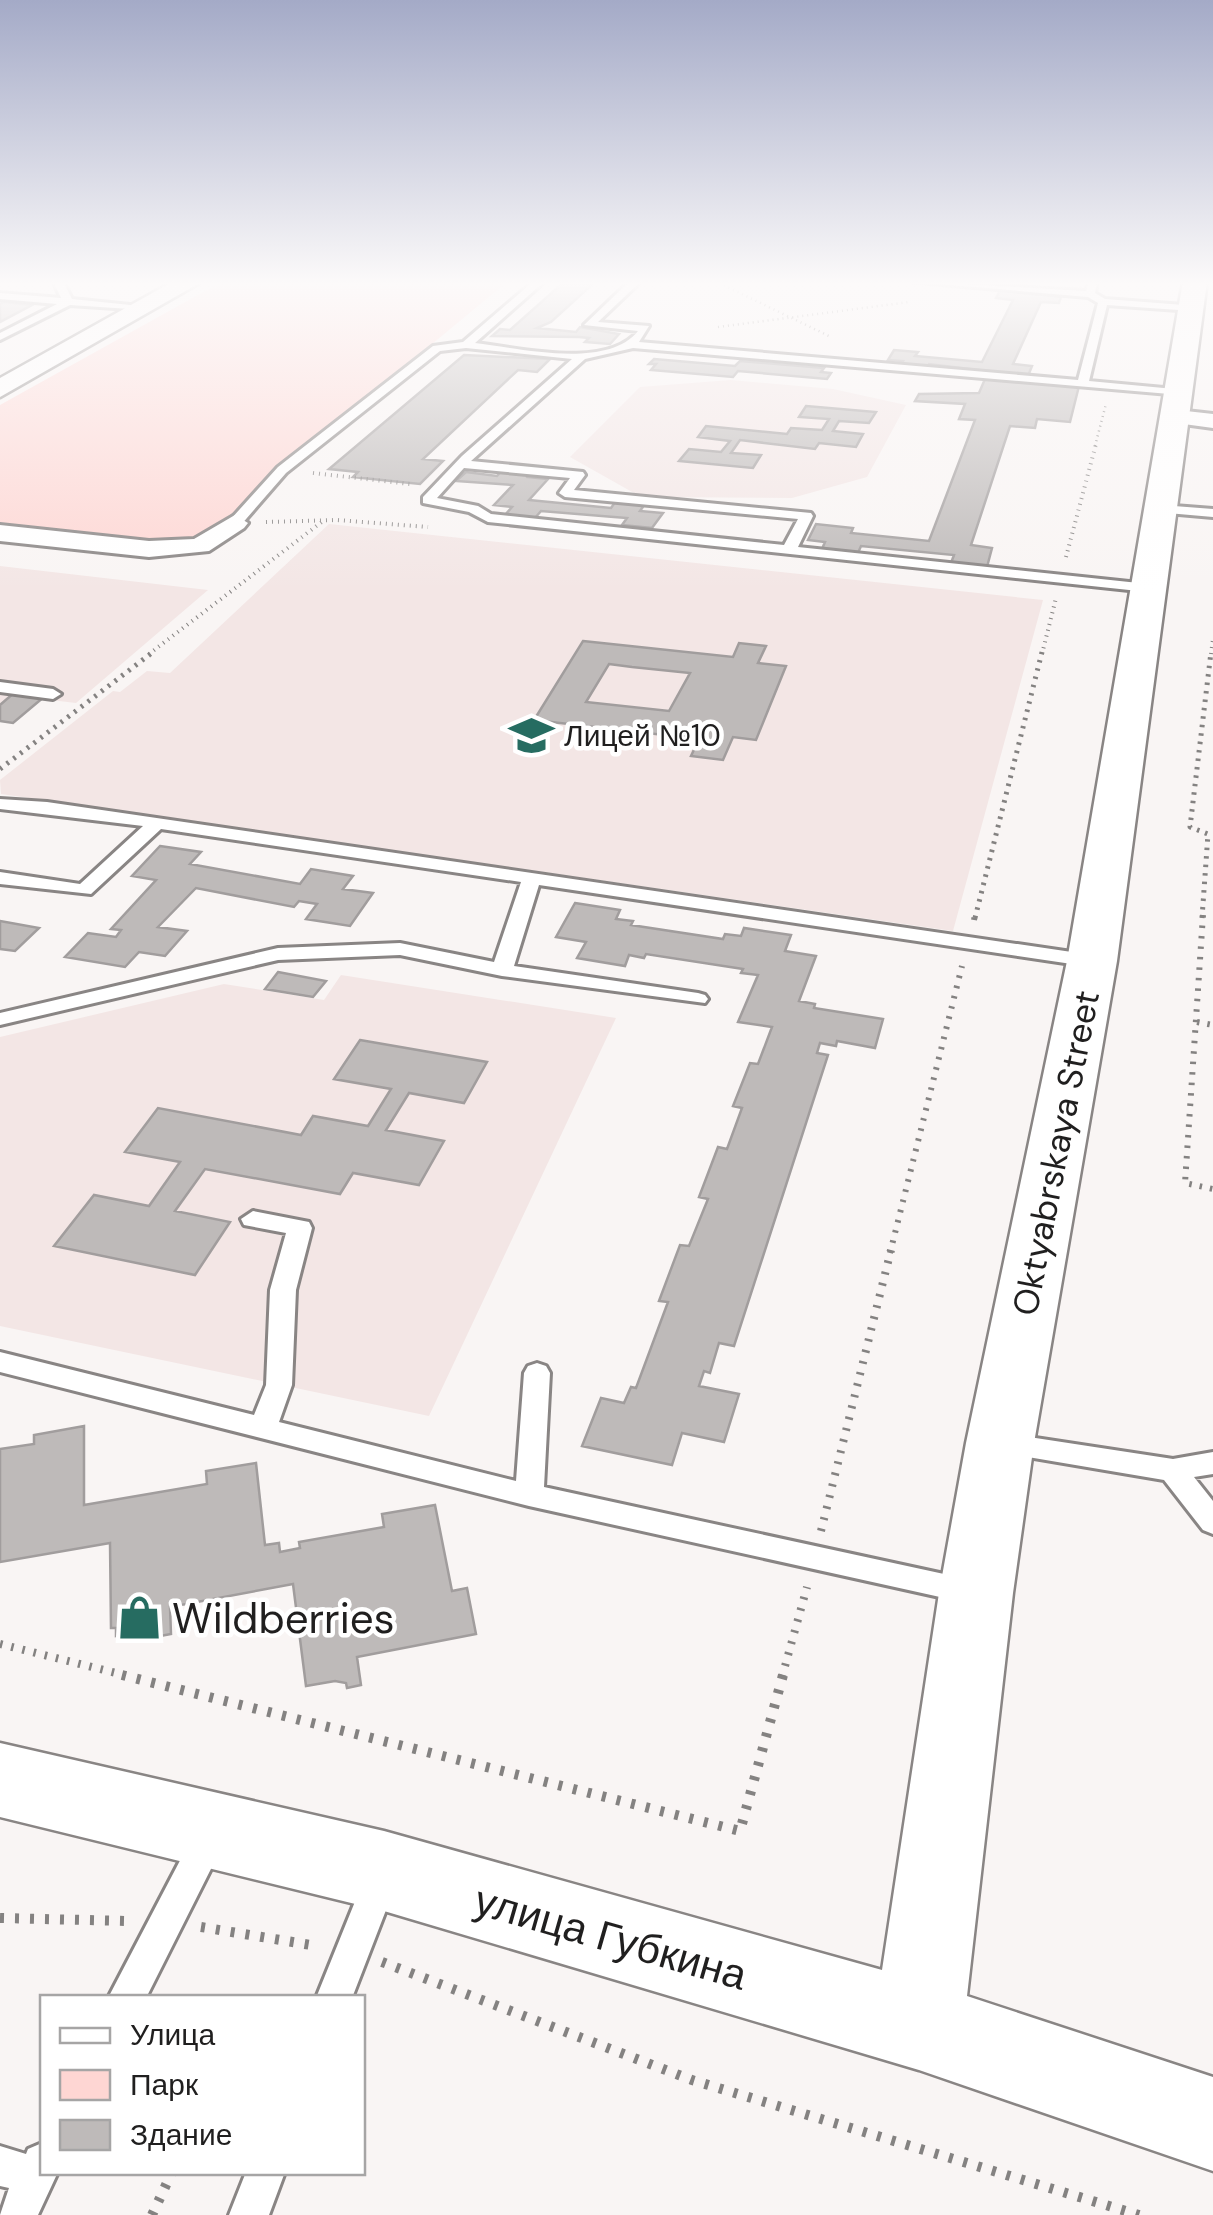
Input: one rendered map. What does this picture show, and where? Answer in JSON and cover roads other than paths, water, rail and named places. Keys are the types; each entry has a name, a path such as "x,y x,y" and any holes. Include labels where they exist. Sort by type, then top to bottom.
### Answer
{"street":[{"name":"Oktyabrskaya Street","path":"919,2025 976,1593 1000,1443 1092,962 1148,588 1187,511 1191,384"},
{"path":"0,533 149,550 200,546 235,523"},
{"name":"улица Губкина","path":"0,1780 384,1872 919,2025 1213,2124"}],"lane":[{"path":"235,523 282,470 391,384"},
{"path":"550,384 461,464 428,500 473,509 488,518 1148,588"},
{"path":"1086,384 1111,387 1190,410"},
{"path":"461,464 580,475 564,493 806,516 790,548"},
{"path":"0,687 53,694"},
{"path":"0,804 47,806 1092,962"},
{"path":"0,878 84,890 157,823"},
{"path":"502,970 531,880"},
{"path":"0,1018 278,954 400,949 502,970 698,998"},
{"path":"253,1220 300,1228 283,1290 278,1384 264,1425"},
{"path":"0,1362 529,1494 976,1593"},
{"path":"529,1494 537,1373"},
{"path":"1000,1443 1173,1470 1213,1462"},
{"path":"1173,1470 1213,1522"},
{"path":"128,1995 212,1833"},
{"path":"335,1995 384,1872"},
{"path":"17,2215 26,2169"},
{"path":"249,2215 265,2175"}],"place":[{"name":"Лицей №10","path":"531,736"},
{"name":"Wildberries","path":"139,1618"}]}
